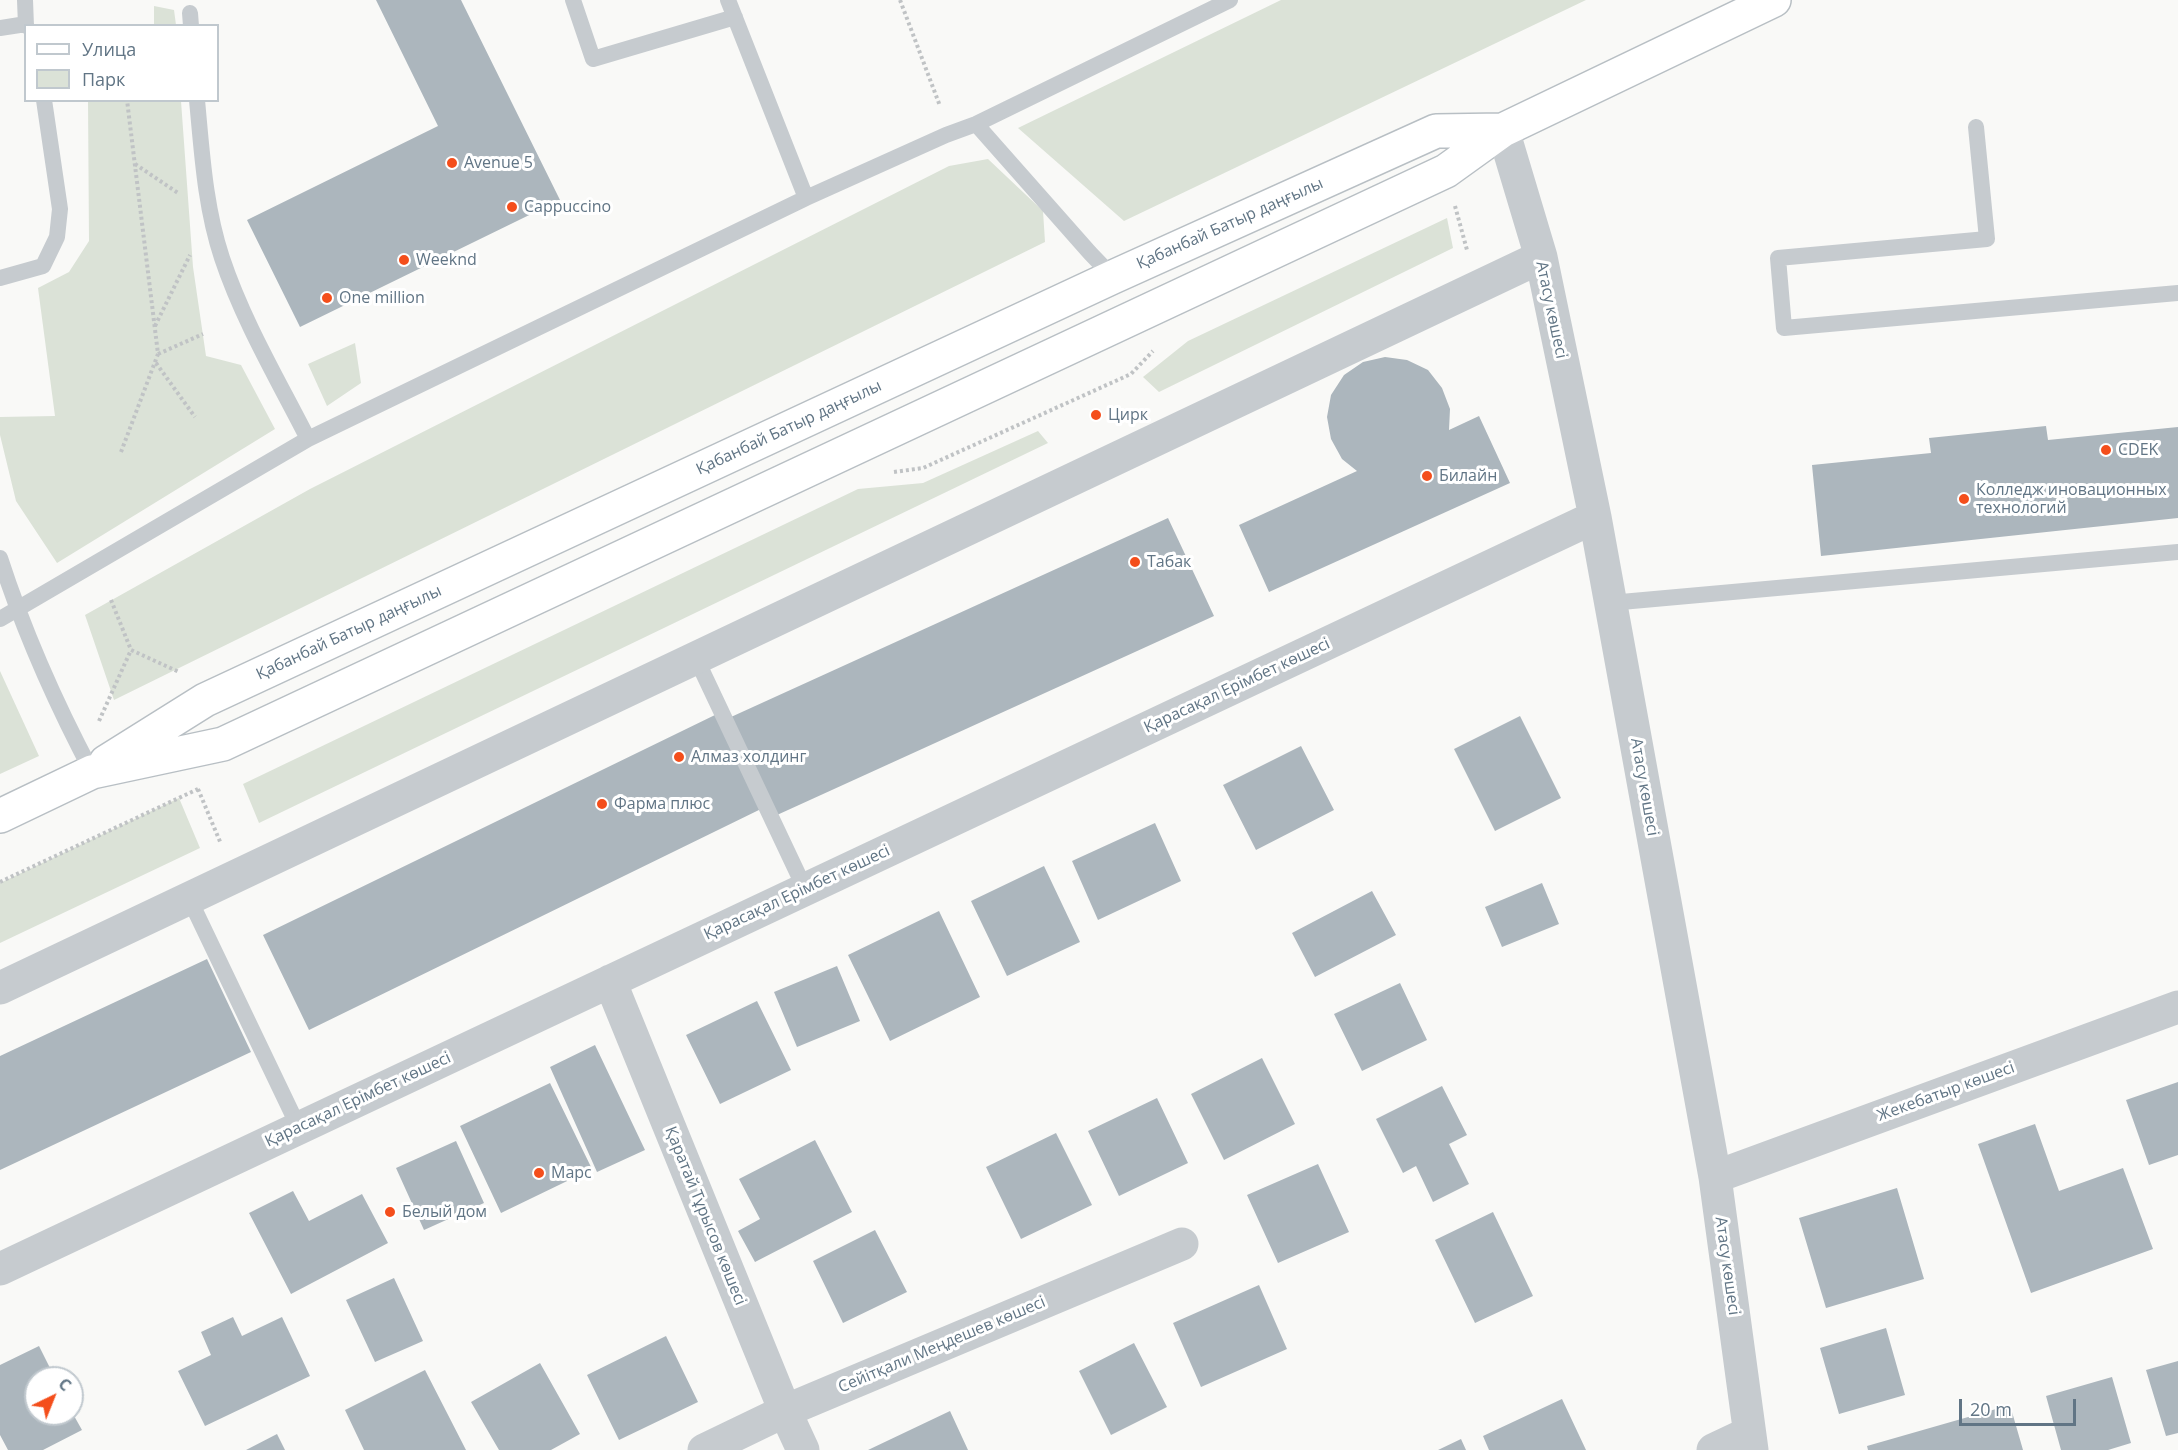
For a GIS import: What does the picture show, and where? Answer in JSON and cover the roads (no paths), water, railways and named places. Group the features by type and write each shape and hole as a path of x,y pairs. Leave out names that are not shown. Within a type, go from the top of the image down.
{"main road":[{"name":"Қабанбай Батыр даңғылы","path":"92,772 223,744 1446,171 1503,130 1774,0"},
{"name":"Қабанбай Батыр даңғылы","path":"0,816 92,772 205,700 1113,277 1436,131 1503,130"}],"street":[{"name":"Атасу көшесі","path":"1503,130 1541,257 1595,517 1715,1177 1750,1442"},
{"path":"0,988 1541,257"},
{"name":"Қарасақал Ерімбет көшесі","path":"0,1269 1595,517"},
{"name":"Қаратай Тұрысов көшесі","path":"610,981 785,1411 803,1450"},
{"name":"Жекебатыр көшесі","path":"1715,1177 2178,1007"},
{"name":"Сейітқали Меңдешев көшесі","path":"704,1450 785,1411 1182,1244"},
{"path":"1713,1450 1750,1442"}],"lane":[{"path":"25,0 26,24"},
{"path":"573,0 593,58 735,17"},
{"path":"728,0 806,198"},
{"path":"0,619 308,439 806,198 946,135 976,124 1230,0"},
{"path":"0,28 24,25"},
{"path":"0,278 43,266 57,237 60,208 44,102"},
{"path":"197,102 208,202 222,258 247,320 308,439"},
{"path":"976,124 1113,277"},
{"path":"1976,127 1987,239 1778,258 1784,328 2178,293"},
{"path":"1610,603 2178,552"},
{"path":"0,558 16,609 92,772"},
{"path":"696,658 805,889"},
{"path":"189,898 299,1128"}],"place":[{"name":"Avenue 5","path":"452,163"},
{"name":"Cappuccino","path":"512,207"},
{"name":"Weeknd","path":"404,260"},
{"name":"One million","path":"327,298"},
{"name":"Цирк","path":"1096,415"},
{"name":"CDEK","path":"2106,450"},
{"name":"Билайн","path":"1427,476"},
{"name":"Колледж иновационных технологий","path":"1964,499"},
{"name":"Табак","path":"1135,562"},
{"name":"Алмаз холдинг","path":"679,757"},
{"name":"Фарма плюс","path":"602,804"},
{"name":"Марс","path":"539,1173"},
{"name":"Белый дом","path":"390,1212"}]}
